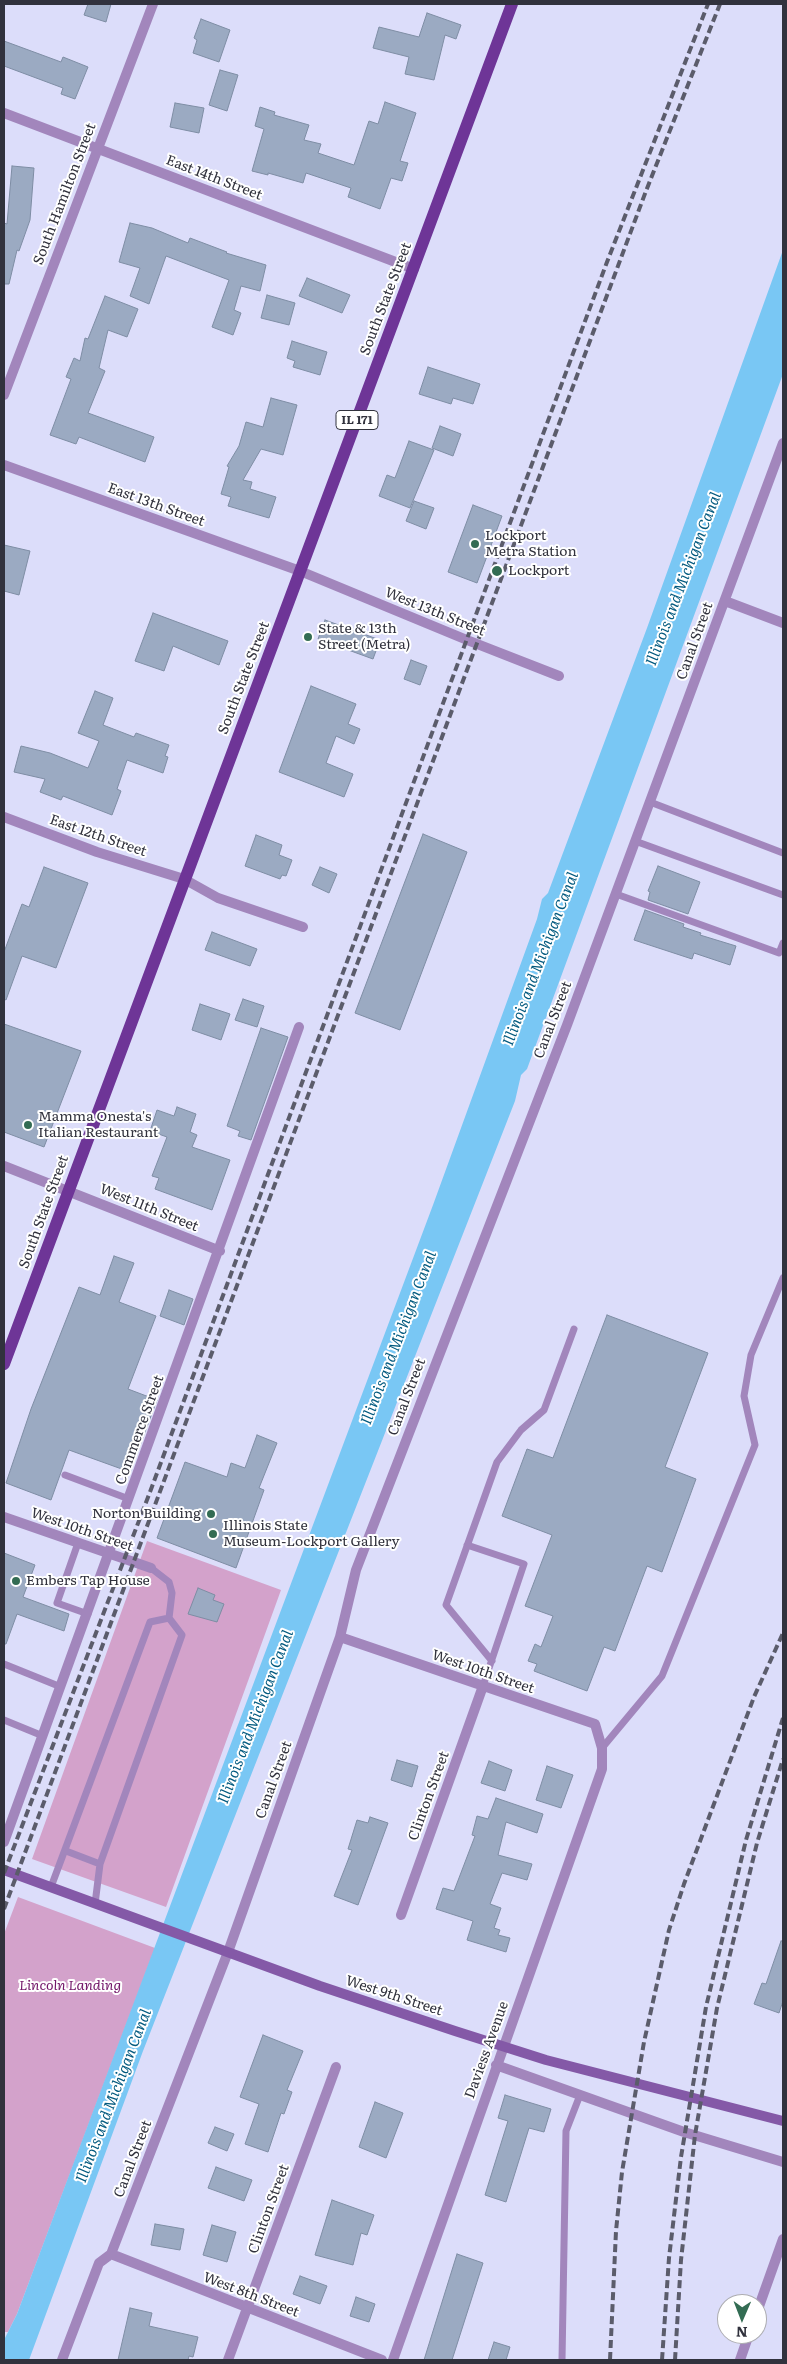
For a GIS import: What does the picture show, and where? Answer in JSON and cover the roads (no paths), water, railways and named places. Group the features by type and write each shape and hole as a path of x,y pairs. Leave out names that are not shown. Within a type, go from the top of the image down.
{"main road":[{"name":"South State Street","path":"4,1364 512,4"},
{"name":"West 9th Street","path":"4,1870 320,1986 455,2031 546,2060 783,2121"}],"street":[{"name":"South Hamilton Street","path":"4,395 153,4"},
{"name":"East 14th Street","path":"4,113 414,269"},
{"name":"Canal Street","path":"62,2360 99,2263 111,2254 228,1952 340,1637 356,1570 616,894 783,444"},
{"name":"East 13th Street","path":"4,465 300,571"},
{"name":"West 13th Street","path":"300,571 560,676"},
{"path":"725,601 783,623"},
{"name":"East 12th Street","path":"4,817 97,852 184,879 218,898 303,927"},
{"name":"Commerce Street","path":"4,1842 220,1251 299,1027"},
{"name":"West 11th Street","path":"4,1166 220,1251"},
{"name":"West 10th Street","path":"4,1517 151,1568"},
{"name":"West 10th Street","path":"340,1637 594,1724 602,1748"},
{"name":"Clinton Street","path":"401,1915 483,1686"},
{"name":"Daviess Avenue","path":"393,2360 602,1769 602,1748"},
{"path":"496,2065 684,2132 783,2162"},
{"name":"Clinton Street","path":"228,2360 336,2067"},
{"path":"764,2294 783,2240"},
{"name":"West 8th Street","path":"111,2254 247,2309 382,2360"},
{"path":"740,2360 746,2344"}],"lane":[{"path":"650,802 783,853"},
{"path":"635,841 783,895"},
{"path":"616,894 780,953 783,943"},
{"path":"602,1748 662,1676 756,1444 744,1396 751,1356 783,1278"},
{"path":"492,1661 446,1604 497,1462 521,1430 544,1410 574,1329"},
{"path":"65,1475 129,1499"},
{"path":"78,1543 57,1602 88,1614"},
{"path":"466,1545 524,1564 483,1686"},
{"path":"95,1904 100,1864 182,1636 169,1618 172,1593 169,1582 151,1568"},
{"path":"51,1887 150,1622 169,1618"},
{"path":"4,1664 61,1687"},
{"path":"4,1720 43,1736"},
{"path":"66,1851 100,1864"},
{"path":"562,2360 566,2131 580,2095"}],"water":[{"name":"Illinois and Michigan Canal","path":"783,250 783,374 527,1069 521,1075 515,1101 143,2051 29,2360 4,2360 4,2340 17,2314 433,1205 537,919 542,899 548,893 647,628"}],"railway":[{"path":"4,1873 150,1492 607,262 708,4"},
{"path":"4,1909 646,191 720,4"},
{"path":"610,2360 616,2231 622,2172 644,2042 669,1930 684,1884 754,1697 783,1633"},
{"path":"662,2360 669,2258 681,2157 706,2007 746,1840 783,1718"},
{"path":"675,2360 681,2260 695,2135 717,2008 757,1843 783,1759"}],"place":[{"name":"Lockport Metra Station","path":"475,544"},
{"name":"Lockport","path":"497,571"},
{"name":"State & 13th Street (Metra)","path":"308,637"},
{"name":"Mamma Onesta's Italian Restaurant","path":"28,1125"},
{"name":"Norton Building","path":"211,1514"},
{"name":"Illinois State Museum-Lockport Gallery","path":"213,1534"},
{"name":"Embers Tap House","path":"16,1581"}],"park label":[{"name":"Lincoln Landing","path":"70,1986"}]}
